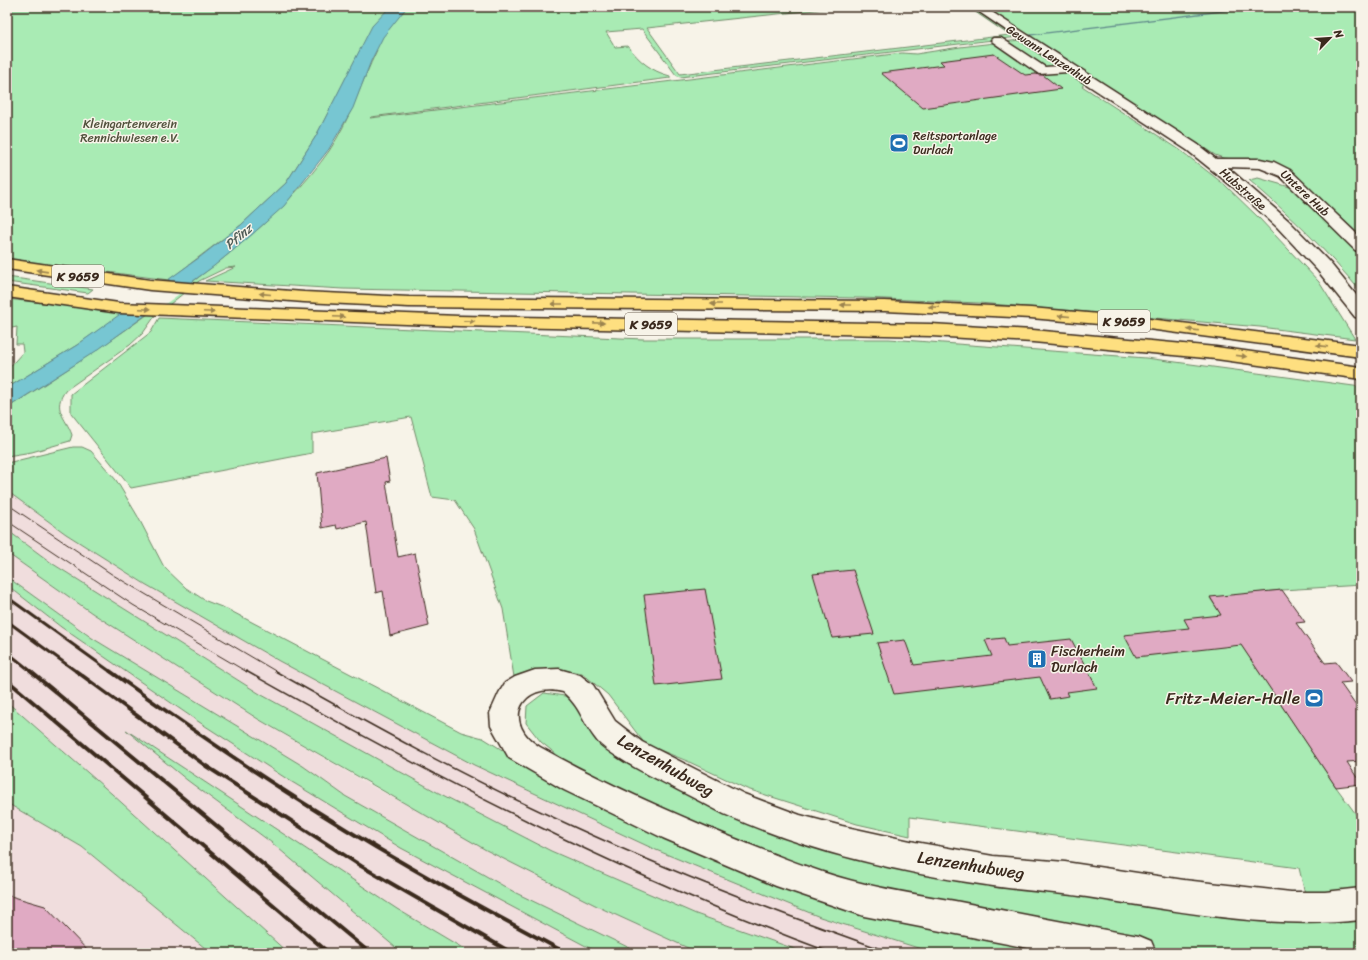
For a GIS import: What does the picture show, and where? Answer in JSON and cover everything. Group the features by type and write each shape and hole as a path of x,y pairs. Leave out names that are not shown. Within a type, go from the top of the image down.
{"main road":[{"name":"K 9659","path":"7,264 150,285 304,297 409,302 885,306 1031,313 1133,322 1361,352"},
{"path":"57,299 101,295 108,292 110,288 111,284 108,280"},
{"name":"K 9659","path":"7,292 119,308 451,321 931,330 1033,336 1216,353 1361,373"}],"street":[{"name":"Gewann Lenzenhub","path":"976,7 1102,90"},
{"path":"997,40 1043,71 1069,68"},
{"name":"Hubstraße","path":"1102,90 1192,147 1214,163 1269,212 1311,253 1361,313"},
{"name":"Untere Hub","path":"1214,163 1257,163 1278,168 1361,246"},
{"name":"Lenzenhubweg","path":"1139,953 864,900 776,871 652,818 574,781 519,749 505,726 504,714 509,701 515,691 524,685 535,681 559,680 571,683 587,698 605,730 632,751 735,804 800,829 842,840 915,857 993,871 1065,878 1184,896 1291,908 1325,908 1361,904"}],"shaded area":[{"path":"7,491 66,534 145,584 279,661 474,765 656,850 820,917 934,953 806,953 696,914 551,851 435,791 260,694 53,564 7,530"},
{"path":"7,553 92,613 257,719 379,790 605,910 699,953 640,953 516,893 345,796 303,766 92,638 7,577"},
{"path":"7,585 61,627 196,720 287,779 401,848 599,953 471,953 397,909 131,734 187,780 272,843 402,953 288,953 112,794 7,702"},
{"path":"7,803 82,847 211,953 7,953"}],"green space":[{"name":"Kleingartenverein Rennichwiesen e.V.","path":"7,7 843,7 647,28 680,74 1009,35 968,7 973,7 1018,37 680,77 676,75 642,29 606,32 615,47 628,46 646,65 670,76 670,78 370,118 902,53 916,54 1020,40 1086,83 1082,86 1180,150 1225,185 1259,218 1319,282 1355,339 1260,327 979,303 862,298 343,289 205,281 236,267 226,268 199,281 155,316 143,333 130,345 66,390 60,403 60,408 72,435 70,441 32,452 7,456 7,408 108,342 212,267 255,232 294,194 329,151 343,127 377,50 361,49 316,136 286,183 241,225 169,280 7,259"},
{"path":"979,7 1361,7 1361,236 1301,181 1259,161 1223,158 1215,155 1086,72"},
{"path":"1258,178 1290,187 1361,256 1361,292 1307,233 1249,180"},
{"path":"7,277 93,289 88,293 7,282"},
{"path":"7,299 105,310 104,311 122,314 77,345 7,388 7,370 23,352 22,344 16,344 17,327 7,329"},
{"path":"159,318 643,339 889,339 1146,358 1361,387 1361,585 1282,590 1210,598 1336,787 1361,821 1361,900 1307,902 1299,868 910,817 910,836 857,824 747,789 687,761 645,744 608,695 582,673 552,669 521,674 514,677 503,609 474,529 455,500 432,497 411,417 312,434 312,453 131,488 71,413 71,394 151,332"},
{"path":"73,447 82,447 91,451 116,480 137,515 164,567 186,588 206,601 227,609 461,732 483,738 517,759 661,831 1085,953 934,953 820,917 656,850 474,765 279,661 145,584 66,534 7,491 7,463"},
{"path":"7,530 53,564 260,694 435,791 551,851 696,914 806,953 699,953 605,910 486,850 258,719 92,613 7,553"},
{"path":"7,577 92,638 303,766 345,796 516,893 640,953 599,953 401,848 287,779 196,720 61,627 7,585"},
{"path":"544,693 565,696 582,711 731,812 1321,917 1329,924 1335,924 1335,918 1361,913 1361,953 1183,953 956,914 866,894 581,774 541,742 526,723 527,706"},
{"path":"7,702 112,794 288,953 211,953 82,847 7,803"},
{"path":"126,730 397,909 471,953 402,953 272,843 187,780"}],"water":[{"name":"Pfinz","path":"390,7 407,7 383,37 371,61 353,108 329,149 284,206 214,266 96,351 7,408 7,388 77,345 200,257 241,225 286,183 316,136 372,26"}],"pier":[{"path":"163,281 193,284 150,315 120,312"}],"building":[{"path":"994,54 1025,75 1043,75 1061,89 923,108 881,73 944,65 940,61"},
{"path":"386,458 390,481 386,482 398,557 415,553 429,626 390,636 383,591 376,593 366,522 337,529 336,525 322,528 317,473"},
{"path":"853,570 874,634 832,638 813,574"},
{"path":"705,589 722,679 656,686 644,595"},
{"name":"Fritz-Meier-Halle","path":"1282,590 1305,622 1296,623 1325,663 1336,662 1351,682 1340,683 1361,713 1361,761 1347,762 1361,784 1336,787 1241,645 1136,657 1124,635 1189,628 1184,619 1221,615 1210,597"},
{"path":"1004,638 1007,646 1071,639 1097,688 1067,692 1069,696 1050,699 1040,677 894,694 877,643 905,640 914,665 992,656 985,640"},
{"path":"7,895 45,906 90,953 7,953"}],"waterway":[{"path":"1027,35 1258,7"},
{"path":"1035,40 1072,63"}],"tram line":[{"path":"7,504 113,575 277,672"},
{"path":"7,521 133,605 247,672"},
{"path":"246,671 389,750 533,824 681,892 756,924 832,953"},
{"path":"275,671 422,752 496,790 611,844 730,893 892,953"}],"railway":[{"path":"7,597 111,672"},
{"path":"7,621 77,672"},
{"path":"7,652 32,672"},
{"path":"30,671 370,953"},
{"path":"76,671 206,766 361,866 512,953"},
{"path":"110,671 239,761 348,831 441,885 566,953"},
{"path":"7,680 329,953"}],"place":[{"name":"Reitsportanlage Durlach","path":"899,143"},
{"name":"Fischerheim Durlach","path":"1037,659"},
{"name":"Fritz-Meier-Halle","path":"1314,698"}]}
